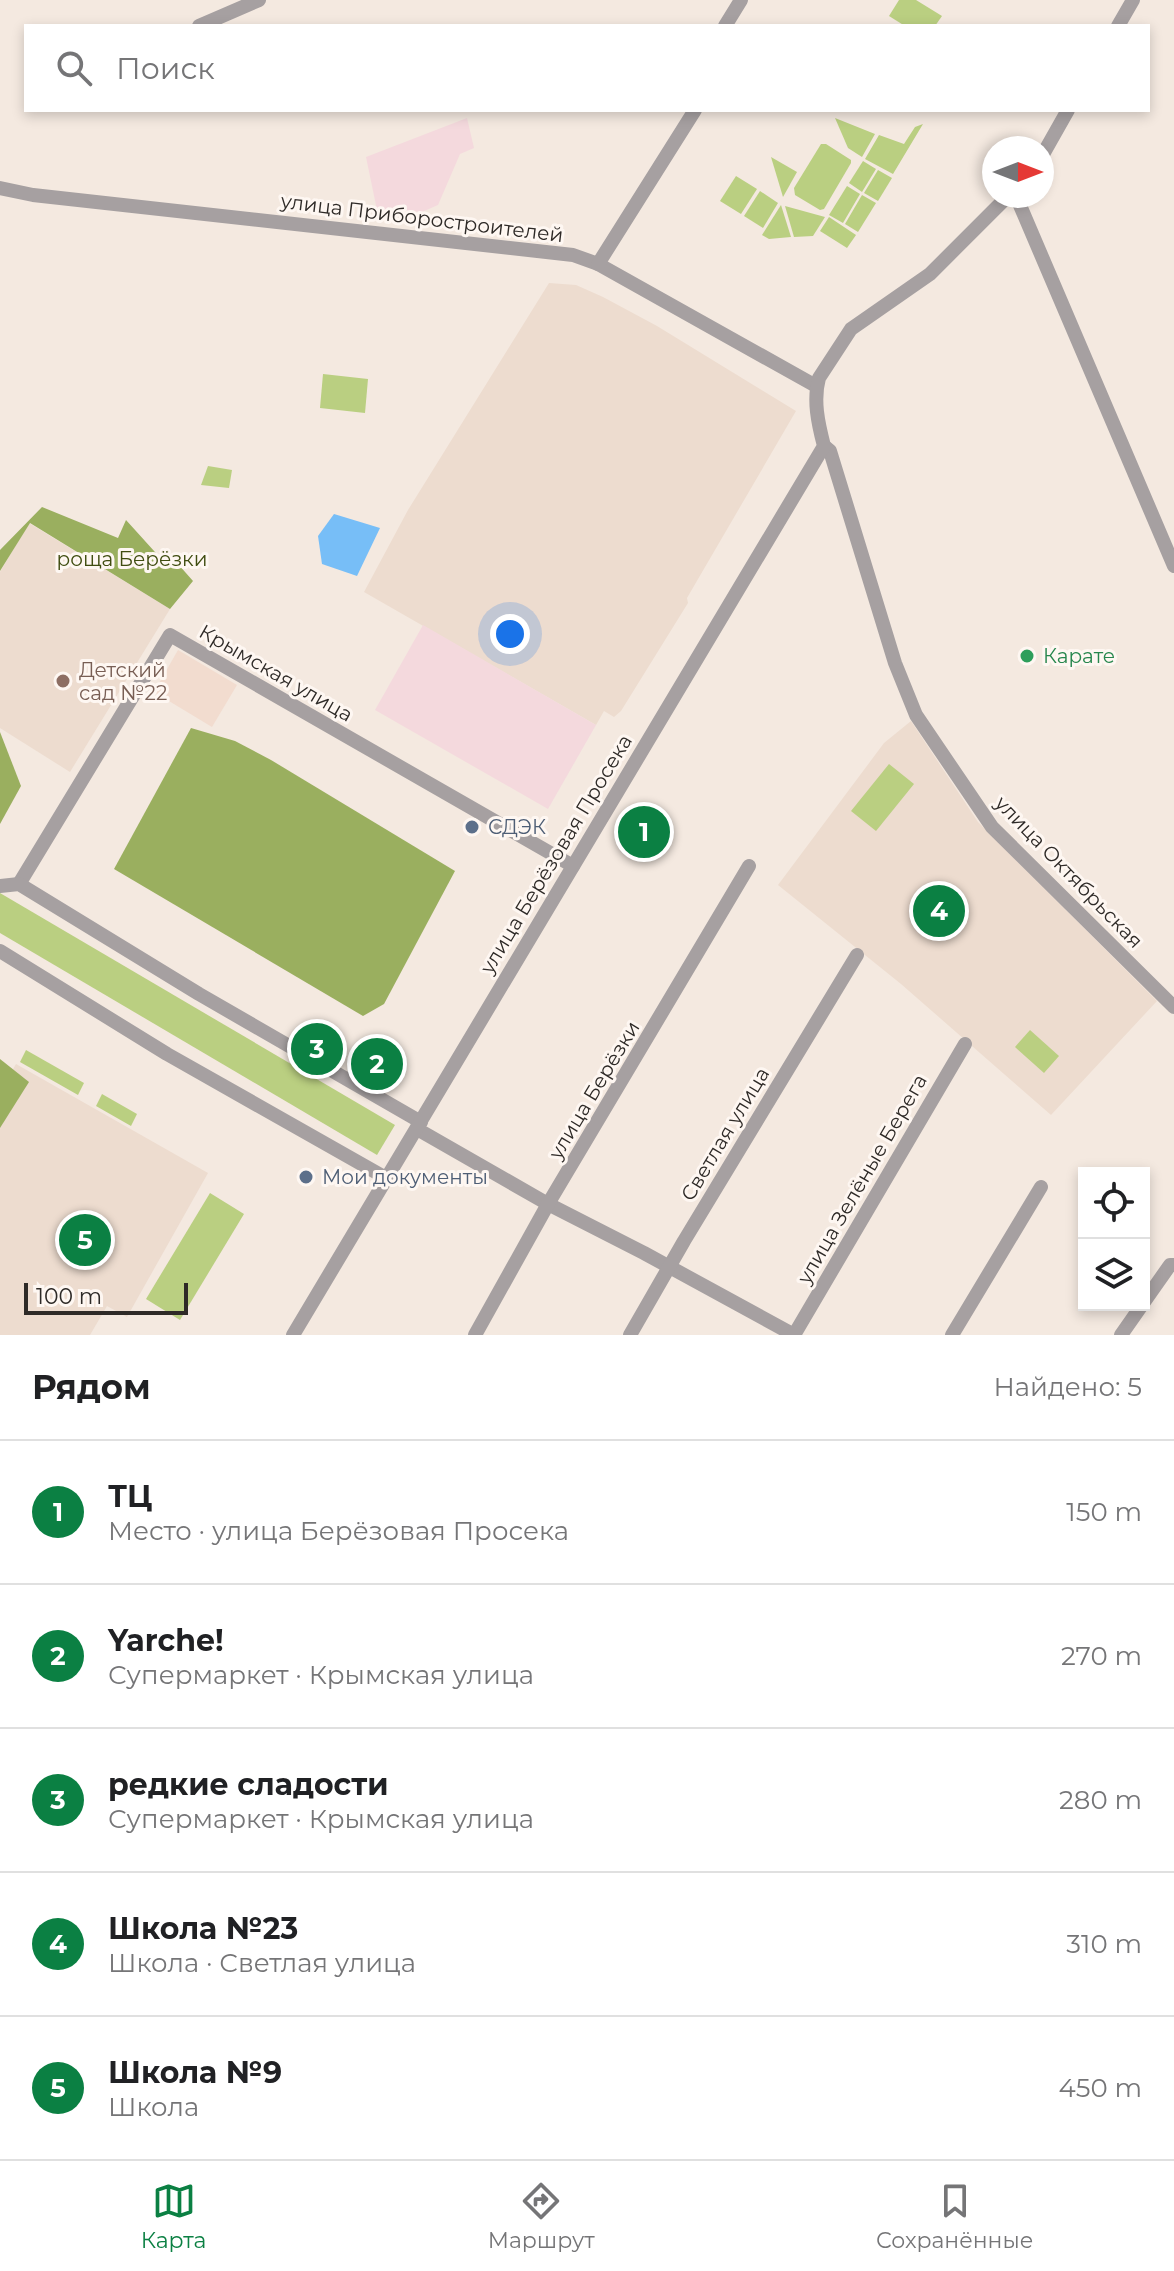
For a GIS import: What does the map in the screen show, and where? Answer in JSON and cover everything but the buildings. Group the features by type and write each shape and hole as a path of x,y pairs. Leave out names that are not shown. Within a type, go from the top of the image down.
{"street":[{"path":"204,24 259,0"},
{"path":"726,24 741,0"},
{"path":"1119,24 1133,0"},
{"path":"598,264 694,112"},
{"path":"1053,136 1067,112"},
{"name":"улица Приборостроителей","path":"0,188 33,195 573,255 598,264 815,382"},
{"path":"824,446 817,416 815,382 851,329 930,274 996,208"},
{"path":"1021,208 1174,566"},
{"name":"улица Берёзовая Просека","path":"293,1335 824,446"},
{"name":"улица Октябрьская","path":"824,446 830,451 895,663 916,715 992,827 1173,1002"},
{"name":"Крымская улица","path":"19,884 170,635 573,866"},
{"name":"улица Берёзки","path":"475,1335 548,1204 749,866"},
{"path":"0,886 19,884 548,1204 794,1335"},
{"path":"0,951 167,1054 386,1178"},
{"name":"Светлая улица","path":"630,1335 857,955"},
{"name":"улица Зелёные Берега","path":"794,1335 965,1044"},
{"path":"952,1335 1041,1187"},
{"path":"1150,1294 1172,1265"},
{"path":"1121,1335 1138,1311"}],"shaded area":[{"path":"467,118 474,148 460,154 438,205 422,212 377,210 366,157"},
{"path":"549,283 576,285 603,297 657,326 796,411 687,598 688,603 621,711 614,717 604,711 596,725 364,592 408,510"},
{"name":"Детский сад №22","path":"29,523 170,609 70,772 0,728 0,572"},
{"path":"423,625 596,725 548,809 375,710"},
{"path":"178,650 237,685 212,727 154,692"},
{"path":"911,721 978,822 1157,1001 1051,1115 901,984 778,885 884,743"},
{"path":"16,1064 208,1173 127,1317 107,1306 90,1335 0,1335 0,1092"}],"green space":[{"path":"899,0 916,0 942,16 936,24 902,24 889,16"},
{"path":"835,118 875,134 862,157 848,148"},
{"path":"923,124 893,174 865,159 879,135 904,144 915,127"},
{"path":"821,144 826,144 851,163 824,209 820,210 795,195 794,188"},
{"path":"771,157 797,172 783,197"},
{"path":"863,161 876,169 862,192 849,183"},
{"path":"878,170 892,178 878,201 864,193"},
{"path":"736,176 757,189 741,214 720,201"},
{"path":"847,186 860,194 843,223 829,215"},
{"path":"760,191 778,203 763,228 744,216"},
{"path":"862,195 876,203 858,232 845,224"},
{"path":"781,205 791,237 769,239 762,235"},
{"path":"785,206 825,217 813,236 794,237"},
{"path":"829,217 856,235 847,248 820,231"},
{"path":"323,374 368,379 365,413 320,408"},
{"path":"208,466 232,470 229,488 201,485"},
{"name":"роща Берёзки","path":"42,507 118,538 126,520 164,562 178,564 193,581 170,609 30,523 0,571 0,550"},
{"path":"191,728 235,741 271,760 455,871 384,1004 363,1016 114,869"},
{"path":"0,732 21,786 0,824"},
{"path":"889,764 914,784 876,831 851,811"},
{"path":"0,893 395,1125 377,1155 0,933"},
{"path":"1030,1030 1059,1056 1044,1073 1015,1047"},
{"path":"26,1050 84,1083 78,1095 20,1062"},
{"path":"0,1059 29,1082 0,1128"},
{"path":"102,1094 137,1114 131,1126 96,1106"},
{"path":"210,1193 244,1214 180,1320 146,1299"}],"water":[{"path":"334,514 380,528 357,576 322,564 318,536"}],"place":[{"name":"Карате","path":"1027,656"},
{"name":"Детский сад №22","path":"63,681"},
{"name":"СДЭК","path":"472,827"},
{"name":"ТЦ","path":"644,832"},
{"name":"Школа №23","path":"939,911"},
{"name":"редкие сладости","path":"317,1049"},
{"name":"Yarche!","path":"377,1064"},
{"name":"Мои документы","path":"306,1177"},
{"name":"Школа №9","path":"85,1240"}]}
